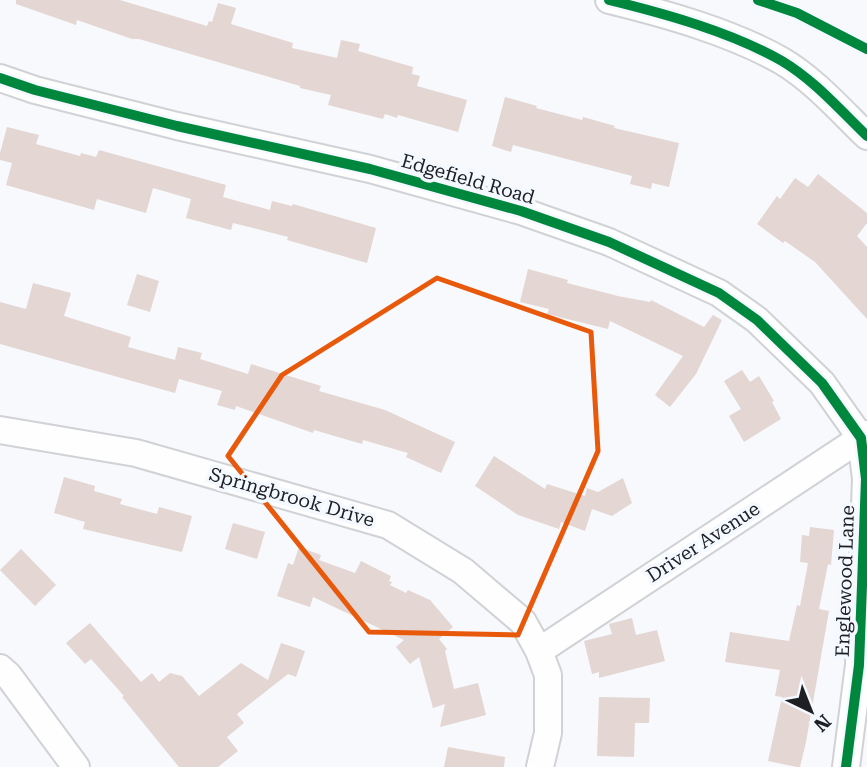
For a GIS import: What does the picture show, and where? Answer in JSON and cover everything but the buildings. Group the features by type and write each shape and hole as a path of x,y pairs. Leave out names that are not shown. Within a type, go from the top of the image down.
{"street":[{"path":"609,0 714,31 782,62 812,83 867,136"},
{"name":"Edgefield Road","path":"0,78 35,90 177,126 370,169 521,211 609,242 719,293 757,320 822,383 864,436"},
{"name":"Springbrook Drive","path":"0,430 136,453 388,525 463,571 523,622 539,651 548,675 548,733 540,767"},
{"name":"Driver Avenue","path":"539,651 864,436"},
{"name":"Englewood Lane","path":"846,767 859,664 866,479 864,436"},
{"path":"0,668 76,767"}],"highlighted area":[{"path":"437,278 591,332 598,451 518,635 369,632 228,456 282,375"}],"cycle path":[{"path":"609,0 720,33 782,61 816,86 867,136"},
{"path":"758,0 797,13 867,49"},
{"path":"0,78 35,90 177,126 370,169 521,211 609,242 719,293 757,320 822,383 861,438 866,479 859,665 846,767"}]}
